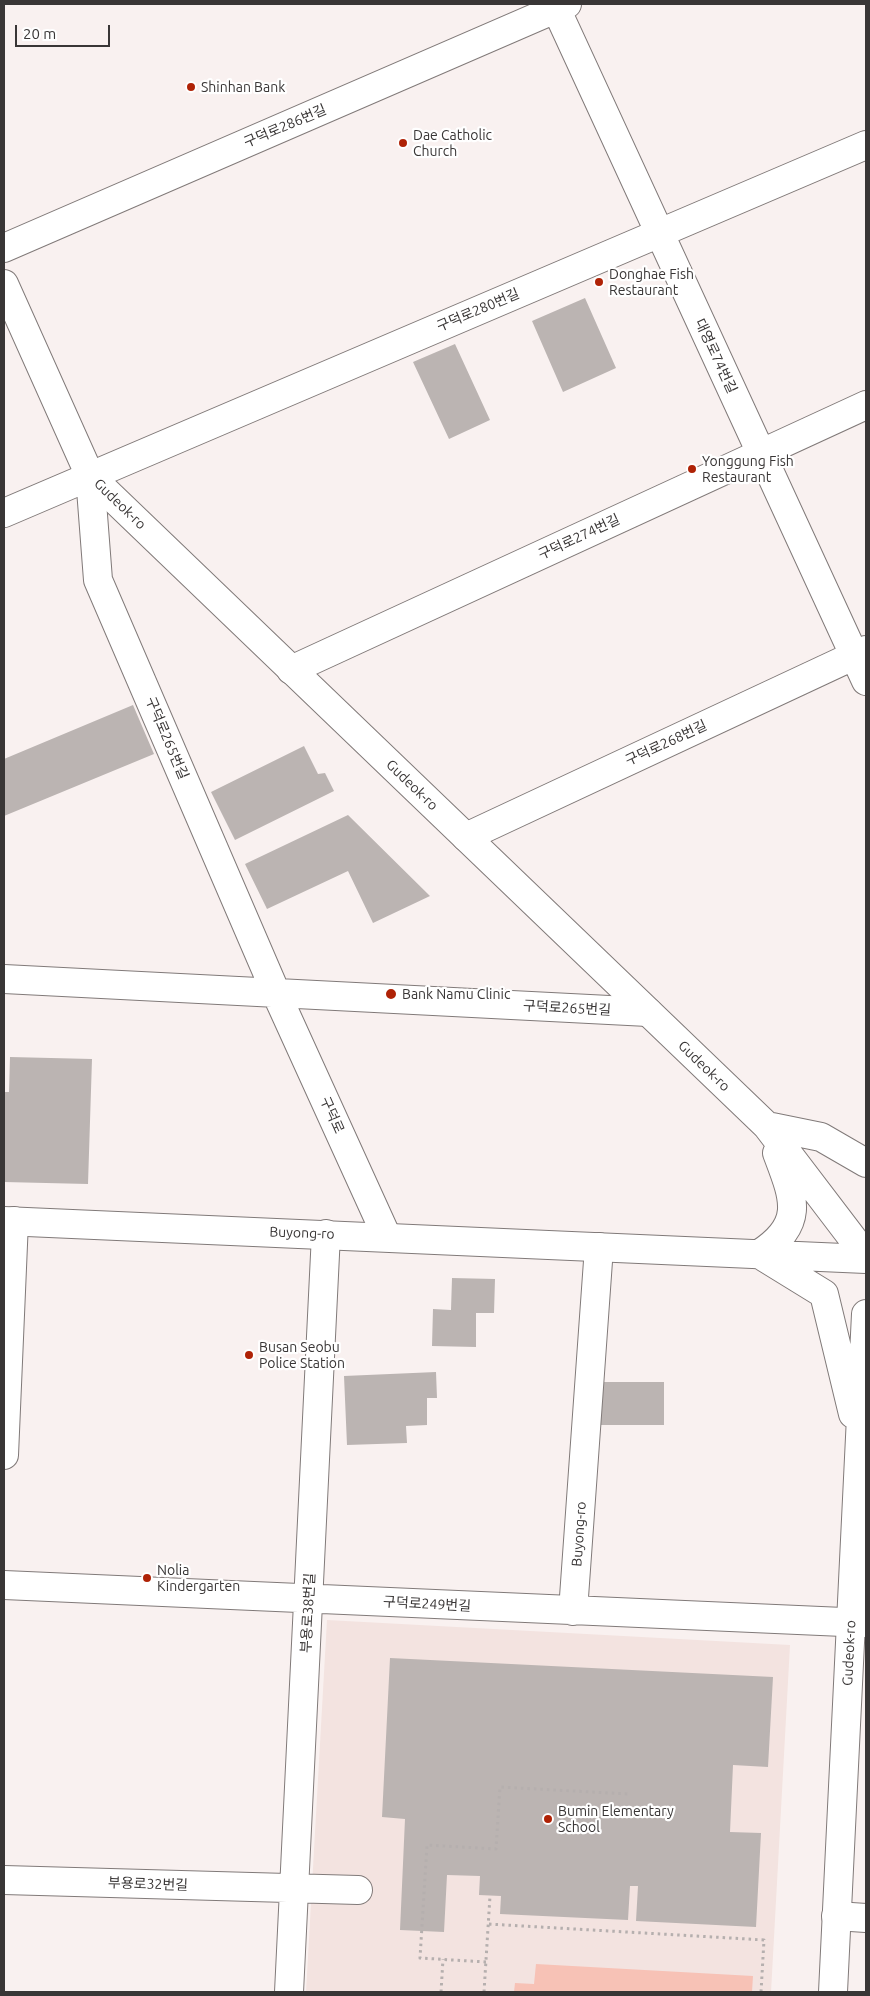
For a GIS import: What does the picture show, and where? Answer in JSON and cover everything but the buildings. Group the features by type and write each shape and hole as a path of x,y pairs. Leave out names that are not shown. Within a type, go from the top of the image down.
{"street":[{"name":"대영로74번길","path":"559,5 761,454 860,653 866,681"},
{"name":"구덕로286번길","path":"4,248 559,5"},
{"name":"구덕로280번길","path":"4,513 866,145"},
{"name":"Gudeok-ro","path":"4,284 90,476 767,1126 866,1258"},
{"name":"구덕로274번길","path":"292,670 866,405"},
{"name":"구덕로265번길","path":"90,476 98,580 276,993"},
{"name":"구덕로268번길","path":"466,837 860,653"},
{"name":"구덕로265번길","path":"4,979 648,1012"},
{"name":"구덕로","path":"276,993 387,1237"},
{"path":"767,1126 821,1137 866,1163"},
{"path":"767,1126 792,1193 791,1221 777,1242 759,1254 824,1294 860,1444"},
{"name":"Buyong-ro","path":"9,1221 866,1258"},
{"path":"4,1455 9,1221"},
{"name":"부용로38번길","path":"289,1992 326,1234"},
{"name":"Buyong-ro","path":"573,1611 599,1247"},
{"name":"Gudeok-ro","path":"833,1992 836,1916 859,1623 860,1444 866,1314"},
{"name":"구덕로249번길","path":"4,1585 859,1623"},
{"name":"부용로32번길","path":"4,1880 358,1890"},
{"path":"836,1916 866,1918"}],"path":[{"path":"486,1962 420,1958 427,1845 496,1849 500,1787 628,1794"},
{"path":"484,1992 490,1896"},
{"path":"489,1924 764,1940 761,1992"},
{"path":"442,1992 444,1959"}],"shaded area":[{"name":"Bumin Elementary School","path":"327,1620 790,1645 771,1992 306,1992"},
{"path":"536,1964 753,1976 752,1992 514,1992 515,1983 534,1984"}],"place":[{"name":"Shinhan Bank","path":"191,87"},
{"name":"Dae Catholic Church","path":"403,143"},
{"name":"Donghae Fish Restaurant","path":"599,282"},
{"name":"Yonggung Fish Restaurant","path":"692,469"},
{"name":"Bank Namu Clinic","path":"391,994"},
{"name":"Busan Seobu Police Station","path":"249,1355"},
{"name":"Nolia Kindergarten","path":"147,1578"},
{"name":"Bumin Elementary School","path":"548,1819"}]}
